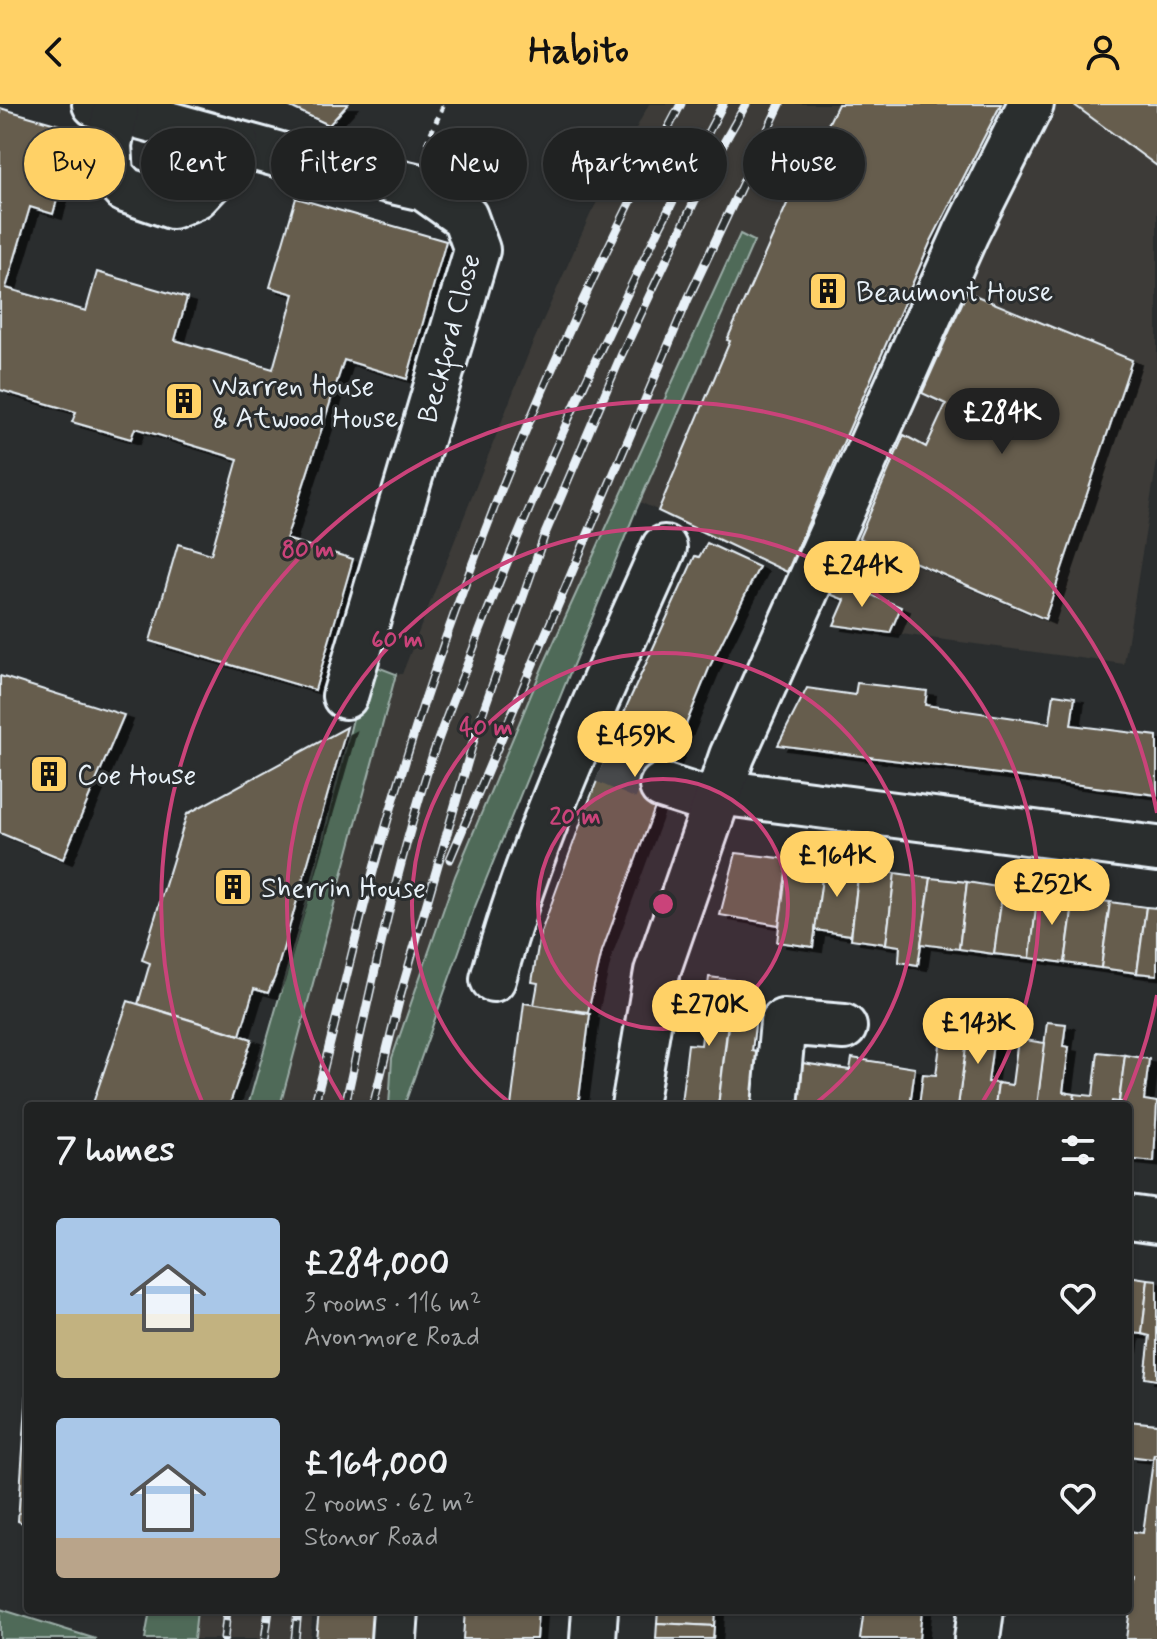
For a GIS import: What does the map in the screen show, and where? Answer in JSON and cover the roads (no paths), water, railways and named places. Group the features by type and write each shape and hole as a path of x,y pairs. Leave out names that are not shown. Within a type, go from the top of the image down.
{"street":[{"path":"635,1102 657,972 716,798 752,708 966,233 1031,104"},
{"path":"106,107 111,175 125,190 141,195"},
{"name":"Beckford Close","path":"106,107 182,128"},
{"name":"Beckford Close","path":"255,148 424,188 465,217 477,250 345,696"},
{"path":"154,200 172,206 186,200"},
{"path":"493,979 513,906 590,756 664,548"},
{"path":"662,786 716,798 1157,849"},
{"path":"775,1102 783,1022 844,1027"},
{"path":"1132,1219 1157,1222"},
{"path":"394,1639 396,1614"},
{"path":"593,1639 595,1614"},
{"path":"977,1639 980,1614"}],"tunnel":[{"path":"604,761 662,786"}],"railway":[{"path":"315,1102 383,836 411,741 476,554 551,371 592,281 681,104"},
{"path":"346,1102 395,889 442,729 562,433 656,234 723,104"},
{"path":"374,1102 401,993 477,729 545,534 621,356 713,162 746,104"},
{"path":"450,859 688,299 780,104"},
{"path":"224,1639 227,1614"},
{"path":"265,1639 268,1614"},
{"path":"295,1639 298,1614"}],"place":[{"name":"Beaumont House","path":"828,291"},
{"name":"Warren House & Atwood House","path":"184,401"},
{"name":"Coe House","path":"49,774"},
{"name":"Sherrin House","path":"233,887"}]}
